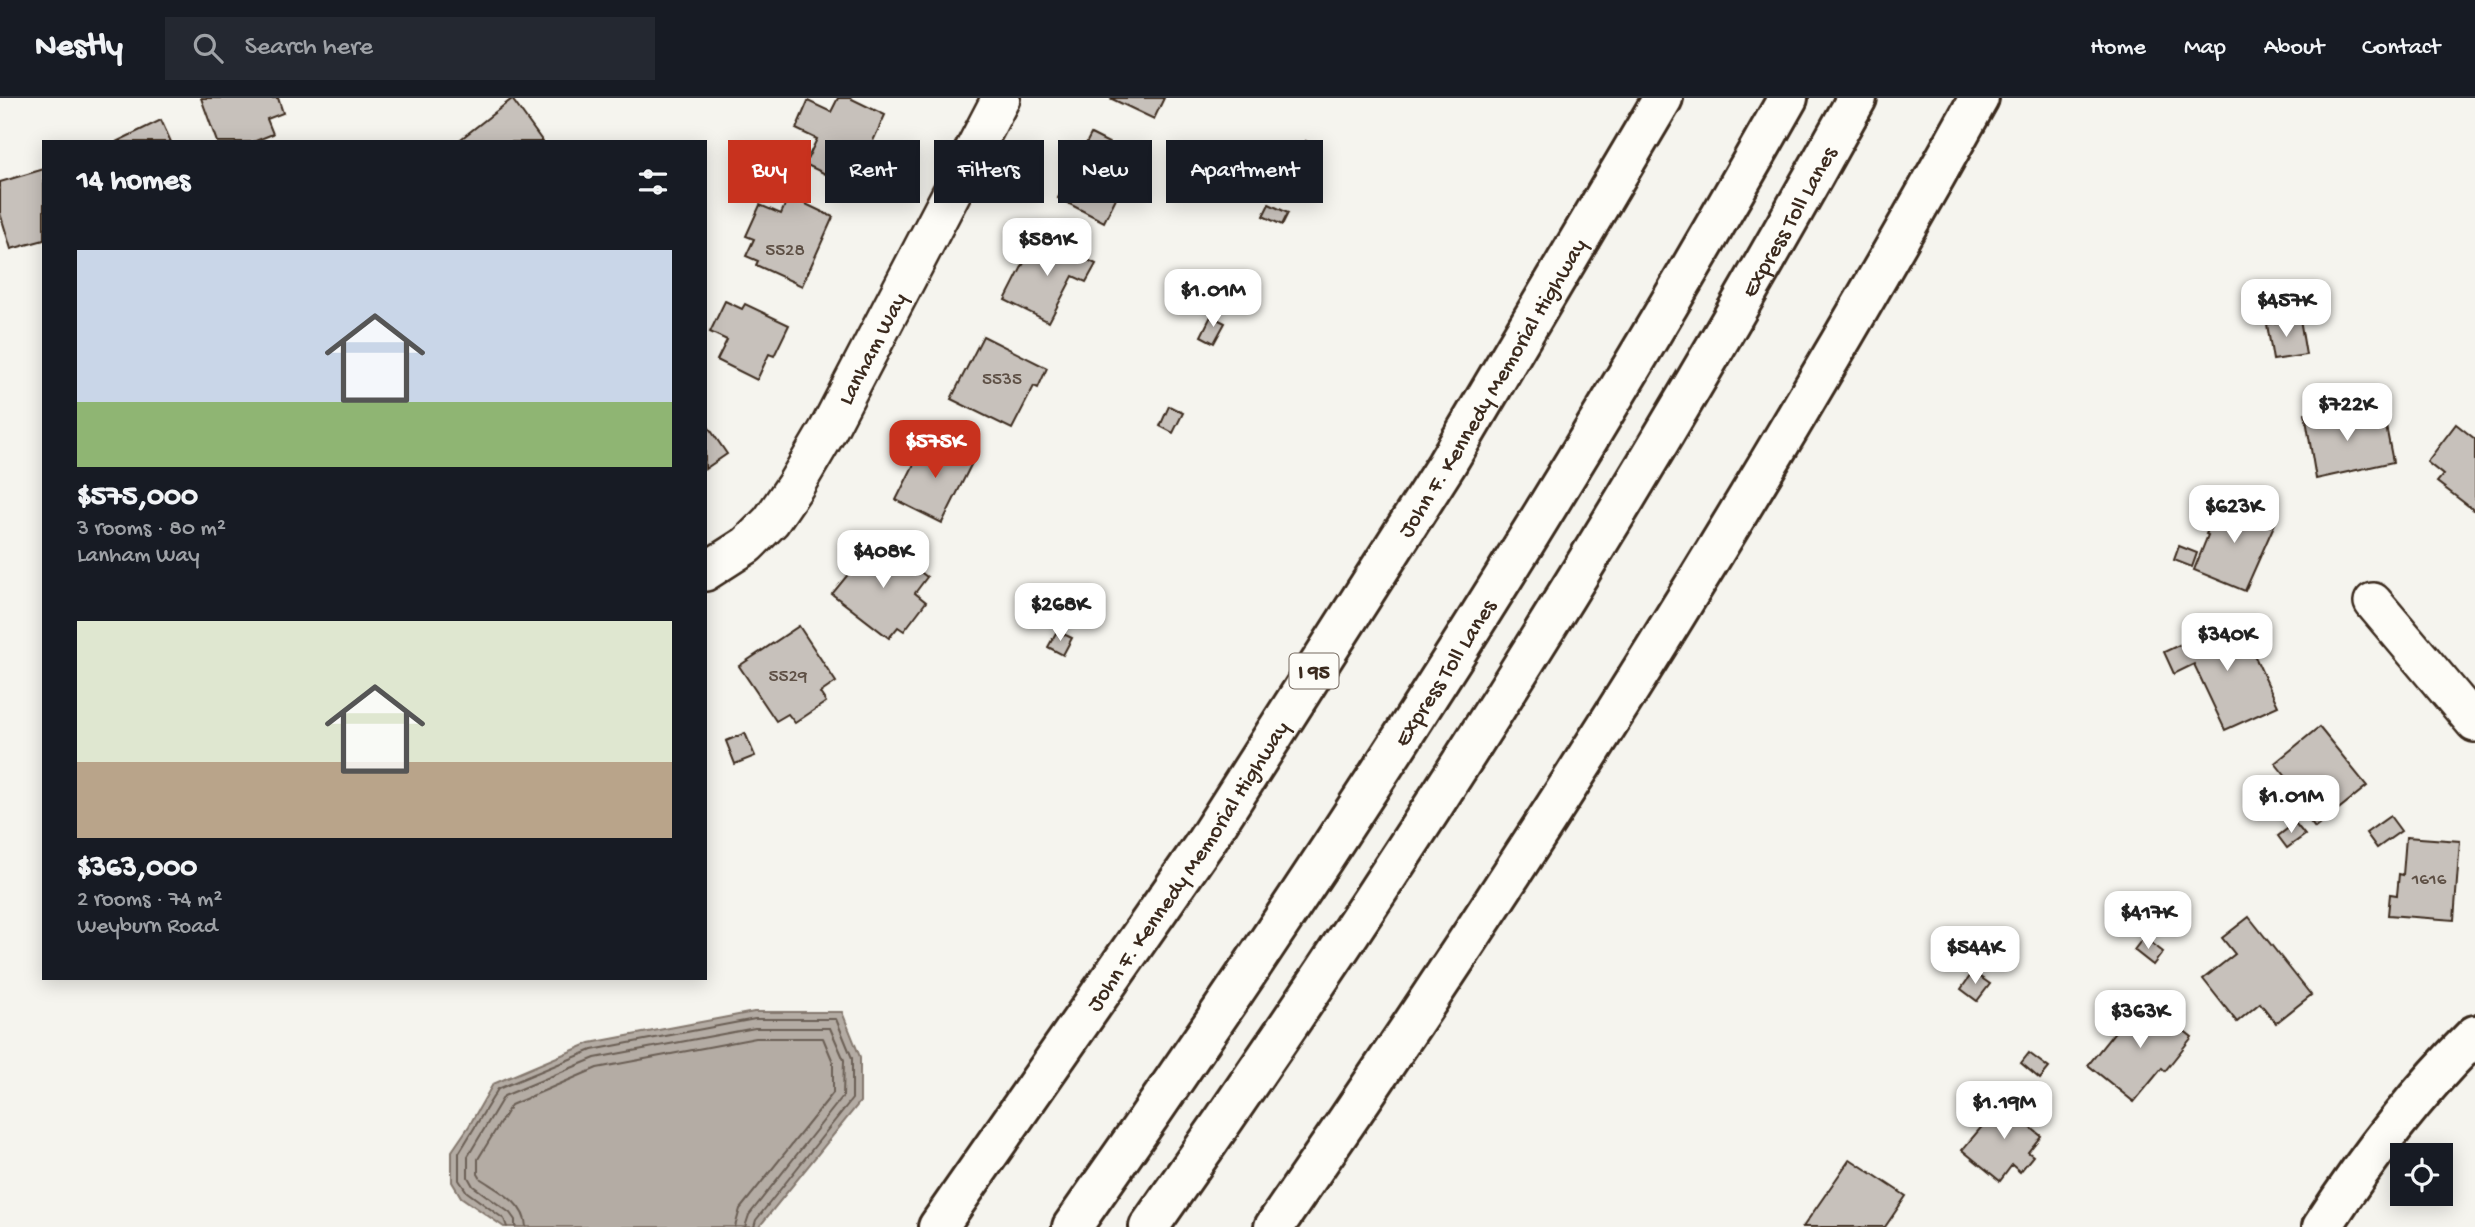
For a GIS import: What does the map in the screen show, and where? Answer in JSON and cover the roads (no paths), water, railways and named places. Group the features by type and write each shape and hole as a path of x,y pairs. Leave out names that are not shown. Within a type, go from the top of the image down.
{"main road":[{"name":"John F. Kennedy Memorial Highway","path":"938,1227 1212,832 1446,464 1662,98"},
{"name":"Express Toll Lanes","path":"1072,1227 1280,923 1447,667 1623,383 1788,98"},
{"name":"Express Toll Lanes","path":"1149,1227 1259,1071 1422,824 1545,630 1713,350 1857,98"},
{"path":"1274,1227 1429,1000 1628,692 1839,343 1979,98"},
{"path":"2322,1227 2396,1124 2442,1067 2475,1035"}],"street":[{"name":"Lanham Way","path":"707,571 747,545 771,521 794,486 828,430 1001,98"},
{"path":"2373,602 2475,723"}],"water":[{"path":"754,1012 842,1012 860,1057 860,1102 759,1227 504,1227 461,1197 452,1182 452,1151 493,1084 590,1043"}]}
